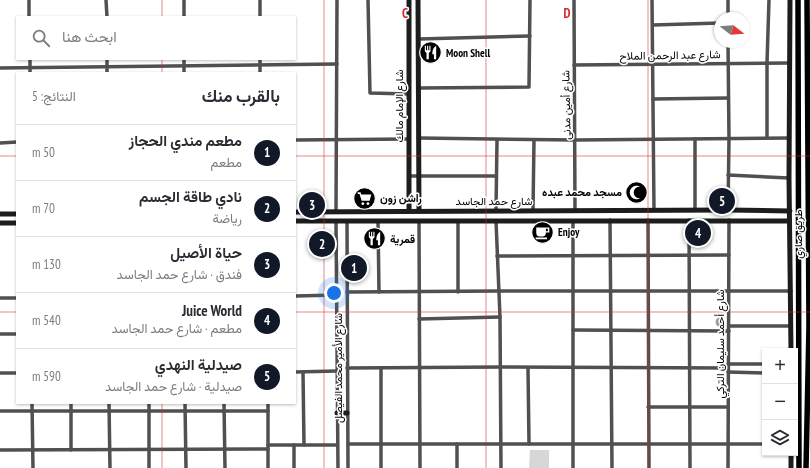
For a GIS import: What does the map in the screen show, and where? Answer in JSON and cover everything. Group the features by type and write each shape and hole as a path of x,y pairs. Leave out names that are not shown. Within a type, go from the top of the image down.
{"main road":[{"name":"طريق صاري","path":"798,0 800,468"},
{"name":"طريق صاري","path":"806,468 809,328 807,0"},
{"path":"808,44 810,72"}],"street":[{"path":"29,0 29,16"},
{"path":"106,0 107,16"},
{"path":"184,0 184,16"},
{"path":"260,0 260,16"},
{"path":"336,212 337,0"},
{"path":"368,0 370,93 409,94"},
{"name":"شارع الإمام مالك","path":"409,0 409,212"},
{"name":"شارع الإمام مالك","path":"418,0 420,211"},
{"path":"419,88 529,87 530,0"},
{"name":"شارع أمين مدنى","path":"574,0 576,140 575,211"},
{"path":"652,0 654,210"},
{"path":"728,0 728,12"},
{"path":"767,138 769,0"},
{"name":"طريق صاري","path":"790,0 789,178 791,348"},
{"path":"653,25 714,24"},
{"path":"419,39 530,36"},
{"path":"728,48 728,210"},
{"path":"30,60 30,72"},
{"path":"107,60 107,72"},
{"path":"184,60 184,72"},
{"path":"260,60 260,72"},
{"name":"شارع عبد الرحمن الملاح","path":"574,65 790,63"},
{"path":"0,68 337,64"},
{"path":"653,100 728,98"},
{"path":"419,138 497,140 654,140 789,138"},
{"path":"296,140 409,139"},
{"path":"695,139 695,210"},
{"path":"496,211 495,176 497,140"},
{"path":"533,211 534,140"},
{"path":"0,142 16,142"},
{"path":"728,175 789,178"},
{"path":"409,176 495,176"},
{"name":"شارع حمد الجاسد","path":"296,212 654,210 790,211"},
{"path":"779,221 782,214 780,211"},
{"path":"0,214 16,214"},
{"path":"573,220 573,468"},
{"path":"610,220 612,468"},
{"path":"648,220 649,468"},
{"path":"689,220 688,291 690,330 690,468"},
{"name":"شارع أحمد سليمان التركي","path":"728,468 729,220"},
{"name":"شارع حمد الجاسد","path":"296,221 790,221"},
{"name":"شارع الأمير محمد الفيصل","path":"336,221 338,468"},
{"name":"شارع الأمير محمد الفيصل","path":"347,221 348,468"},
{"path":"378,221 379,292"},
{"path":"419,221 420,468"},
{"path":"458,221 458,292"},
{"path":"496,221 500,317 501,468"},
{"path":"0,223 16,223"},
{"path":"497,256 729,255"},
{"path":"347,292 458,292 499,290 573,292 791,291"},
{"path":"296,296 337,295"},
{"path":"0,298 16,298"},
{"path":"419,319 500,317"},
{"path":"729,326 791,326"},
{"path":"573,330 729,330"},
{"path":"0,334 16,334"},
{"path":"728,364 762,364"},
{"path":"347,368 690,368 762,373"},
{"path":"381,368 381,468"},
{"path":"528,368 529,444"},
{"path":"296,372 337,371"},
{"path":"303,372 304,445"},
{"path":"0,373 16,373"},
{"path":"32,404 33,468"},
{"path":"71,404 71,450"},
{"path":"109,404 110,468"},
{"path":"149,404 149,468"},
{"path":"185,404 186,468"},
{"path":"224,404 225,468"},
{"path":"268,404 268,468"},
{"path":"648,407 728,407"},
{"path":"0,411 268,411"},
{"path":"337,413 348,413"},
{"path":"348,444 762,444"},
{"path":"456,444 457,468"},
{"path":"294,445 294,468"},
{"path":"0,450 225,449 294,445 338,445"},
{"path":"790,456 790,468"}],"shaded area":[{"path":"718,318 722,318 724,322 722,326 718,326 716,324 716,320"},
{"path":"530,450 549,450 549,468 529,468"}],"place":[{"name":"Moon Shell","path":"430,53"},
{"name":"مسجد محمد عبده","path":"637,192"},
{"name":"راشن زون","path":"365,198"},
{"name":"صيدلية النهدي","path":"722,201"},
{"name":"حياة الأصيل","path":"312,205"},
{"name":"Enjoy","path":"543,232"},
{"name":"Juice World","path":"698,233"},
{"name":"قمرية","path":"375,239"},
{"name":"نادي طاقة الجسم","path":"322,244"},
{"name":"مطعم مندي الحجاز","path":"354,268"}]}
